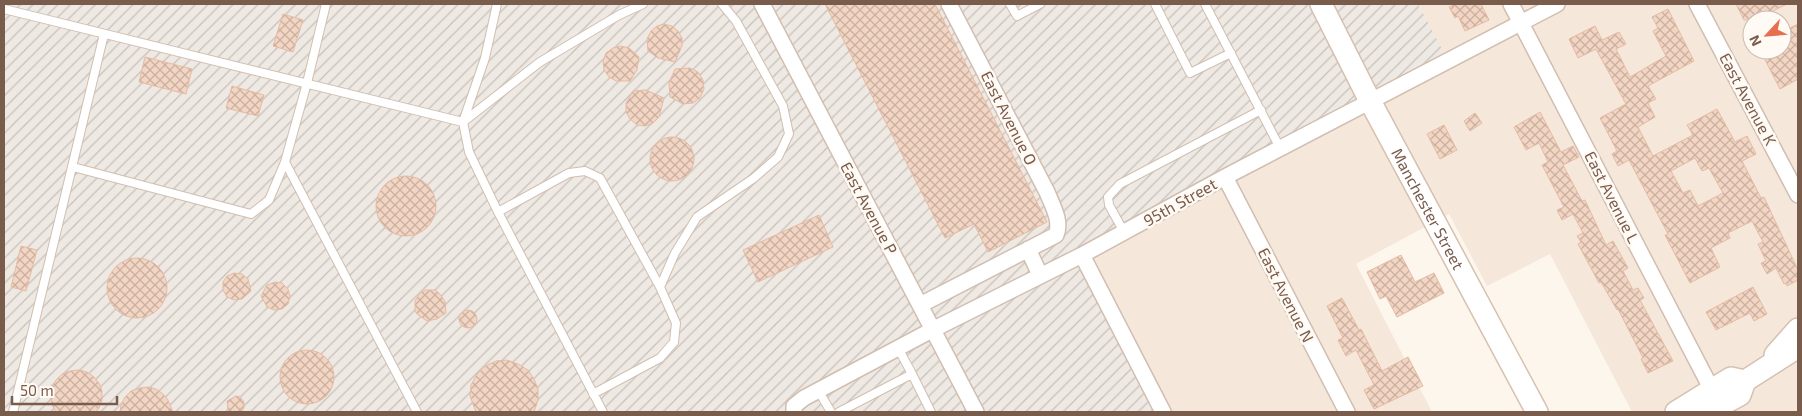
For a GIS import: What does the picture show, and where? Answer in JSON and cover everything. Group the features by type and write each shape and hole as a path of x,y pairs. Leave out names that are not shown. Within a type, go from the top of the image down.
{"street":[{"name":"East Avenue P","path":"762,4 976,412"},
{"name":"East Avenue O","path":"949,4 1047,192 1059,223 1056,235 1028,249"},
{"name":"Manchester Street","path":"1321,4 1370,101 1537,412"},
{"name":"East Avenue L","path":"1511,4 1716,405"},
{"name":"95th Street","path":"794,412 794,406 818,390 932,330 1082,255 1225,177 1557,4"},
{"name":"East Avenue K","path":"1697,4 1798,195"},
{"name":"East Avenue N","path":"1225,177 1347,412"},
{"path":"920,306 1028,249 1040,275"},
{"path":"1082,255 1163,412"},
{"path":"1751,377 1798,329"},
{"path":"1751,377 1798,347"},
{"path":"1676,412 1716,405 1731,378 1751,377 1798,358"}],"lane":[{"path":"73,167 251,214 269,200 285,162 326,4"},
{"path":"497,4 485,58 463,122 469,152 498,212 603,412"},
{"path":"463,122 540,62 618,16 643,4"},
{"path":"660,287 676,253 697,217 754,178 778,157 789,134 784,106 736,21 722,4"},
{"path":"1010,4 1017,16 1040,4"},
{"path":"1155,4 1190,74 1231,53"},
{"path":"1205,4 1280,148"},
{"path":"4,9 463,122"},
{"path":"13,412 104,34"},
{"path":"1124,232 1109,205 1108,198 1120,184 1261,110"},
{"path":"285,162 417,412"},
{"path":"498,212 569,173 585,171 600,178 660,287 676,323 674,342 660,358 593,394"},
{"path":"898,348 932,412"},
{"path":"838,412 912,374"},
{"path":"818,390 831,412"}],"shaded area":[{"path":"4,4 1418,4 1451,66 1078,265 1153,412 4,412"},
{"path":"1418,4 1798,4 1798,412 1632,412 1550,254 1487,286 1449,214 1356,264 1432,412 1171,412 1091,257 1450,66"}],"building":[{"path":"825,4 935,4 1047,222 988,252 974,224 945,238"},
{"path":"1456,4 1481,4 1489,20 1465,31 1458,16 1455,18 1449,7"},
{"path":"1736,4 1787,4 1775,10 1742,10 1742,16"},
{"path":"1668,9 1694,61 1648,86 1656,99 1648,103 1655,117 1638,127 1653,156 1693,135 1687,125 1717,109 1735,142 1747,136 1756,154 1742,161 1761,198 1764,197 1798,270 1798,280 1787,286 1786,283 1784,284 1776,268 1767,274 1761,263 1766,261 1758,244 1763,242 1752,221 1728,233 1730,238 1711,248 1720,267 1690,283 1665,235 1668,234 1629,160 1618,166 1612,154 1617,151 1600,118 1626,104 1596,49 1578,58 1569,39 1595,26 1602,40 1619,32 1626,44 1616,49 1630,77 1666,56 1653,31 1658,28 1652,17","holes":["1695,158 1702,171 1709,168 1723,193 1698,206 1690,190 1683,193 1671,171"]},
{"path":"283,14 303,20 293,52 273,46"},
{"path":"664,24 672,26 682,38 682,46 675,62 658,58 648,51 647,39 651,31 657,26"},
{"path":"1798,24 1798,79 1780,89 1765,60 1792,60 1792,27"},
{"path":"621,46 629,48 639,57 637,70 630,81 616,81 609,77 604,70 603,61 606,53 613,48"},
{"path":"145,57 192,69 186,94 139,82"},
{"path":"690,68 698,72 703,80 704,89 700,98 693,103 683,104 670,97 669,83 675,69"},
{"path":"232,86 264,95 258,116 226,108"},
{"path":"646,90 664,98 659,117 653,123 645,126 637,125 626,112 626,103 633,91"},
{"path":"1540,112 1561,152 1573,146 1579,157 1563,165 1582,201 1585,200 1606,245 1613,241 1628,268 1623,271 1633,290 1638,288 1644,298 1640,300 1673,361 1648,373 1641,359 1643,358 1618,309 1601,282 1599,283 1578,244 1581,242 1577,236 1583,233 1573,214 1562,220 1557,210 1564,207 1542,165 1548,162 1539,143 1526,150 1514,127"},
{"path":"1475,113 1482,123 1470,131 1464,121"},
{"path":"1444,125 1457,150 1440,159 1427,134"},
{"path":"672,137 684,141 690,147 694,159 690,171 684,177 672,181 660,177 654,171 650,159 654,147 660,141"},
{"path":"400,176 412,176 423,181 431,189 436,200 434,218 423,231 412,236 400,236 389,231 381,223 376,212 376,200 381,189 389,181"},
{"path":"819,215 833,247 758,282 743,250"},
{"path":"21,246 37,250 26,291 11,287"},
{"path":"1401,255 1415,282 1434,273 1444,293 1397,317 1386,296 1380,299 1367,272"},
{"path":"137,258 153,263 158,267 162,272 167,288 162,304 158,309 153,313 137,318 121,313 116,309 112,304 107,288 112,272 116,267 121,263"},
{"path":"234,273 242,274 248,279 251,291 242,299 234,300 227,297 223,290 223,282 227,276"},
{"path":"275,282 282,283 288,289 290,296 288,304 282,309 274,310 267,307 261,296 267,285"},
{"path":"1753,287 1767,314 1754,321 1750,313 1716,330 1706,312"},
{"path":"425,290 435,290 445,301 446,313 437,319 427,321 415,311 415,301 420,293"},
{"path":"1342,298 1359,330 1361,329 1382,371 1408,357 1423,386 1374,409 1364,390 1374,385 1356,350 1346,356 1338,340 1343,338 1327,306"},
{"path":"468,310 476,315 477,319 472,327 468,328 460,323 459,319 464,311"},
{"path":"307,350 317,352 326,358 332,367 334,377 332,387 326,396 317,402 307,404 297,402 288,396 282,387 280,377 282,367 288,358 297,352"},
{"path":"507,360 528,370 534,379 538,389 538,400 534,412 476,412 470,396 471,385 477,374 485,366 496,361"},
{"path":"79,370 87,372 99,383 102,391 102,400 99,408 96,412 56,412 50,396 56,380 62,374"},
{"path":"148,387 156,389 163,394 173,412 120,412 125,397 131,391"},
{"path":"236,396 240,397 244,402 242,412 231,412 228,410 227,401"}]}
